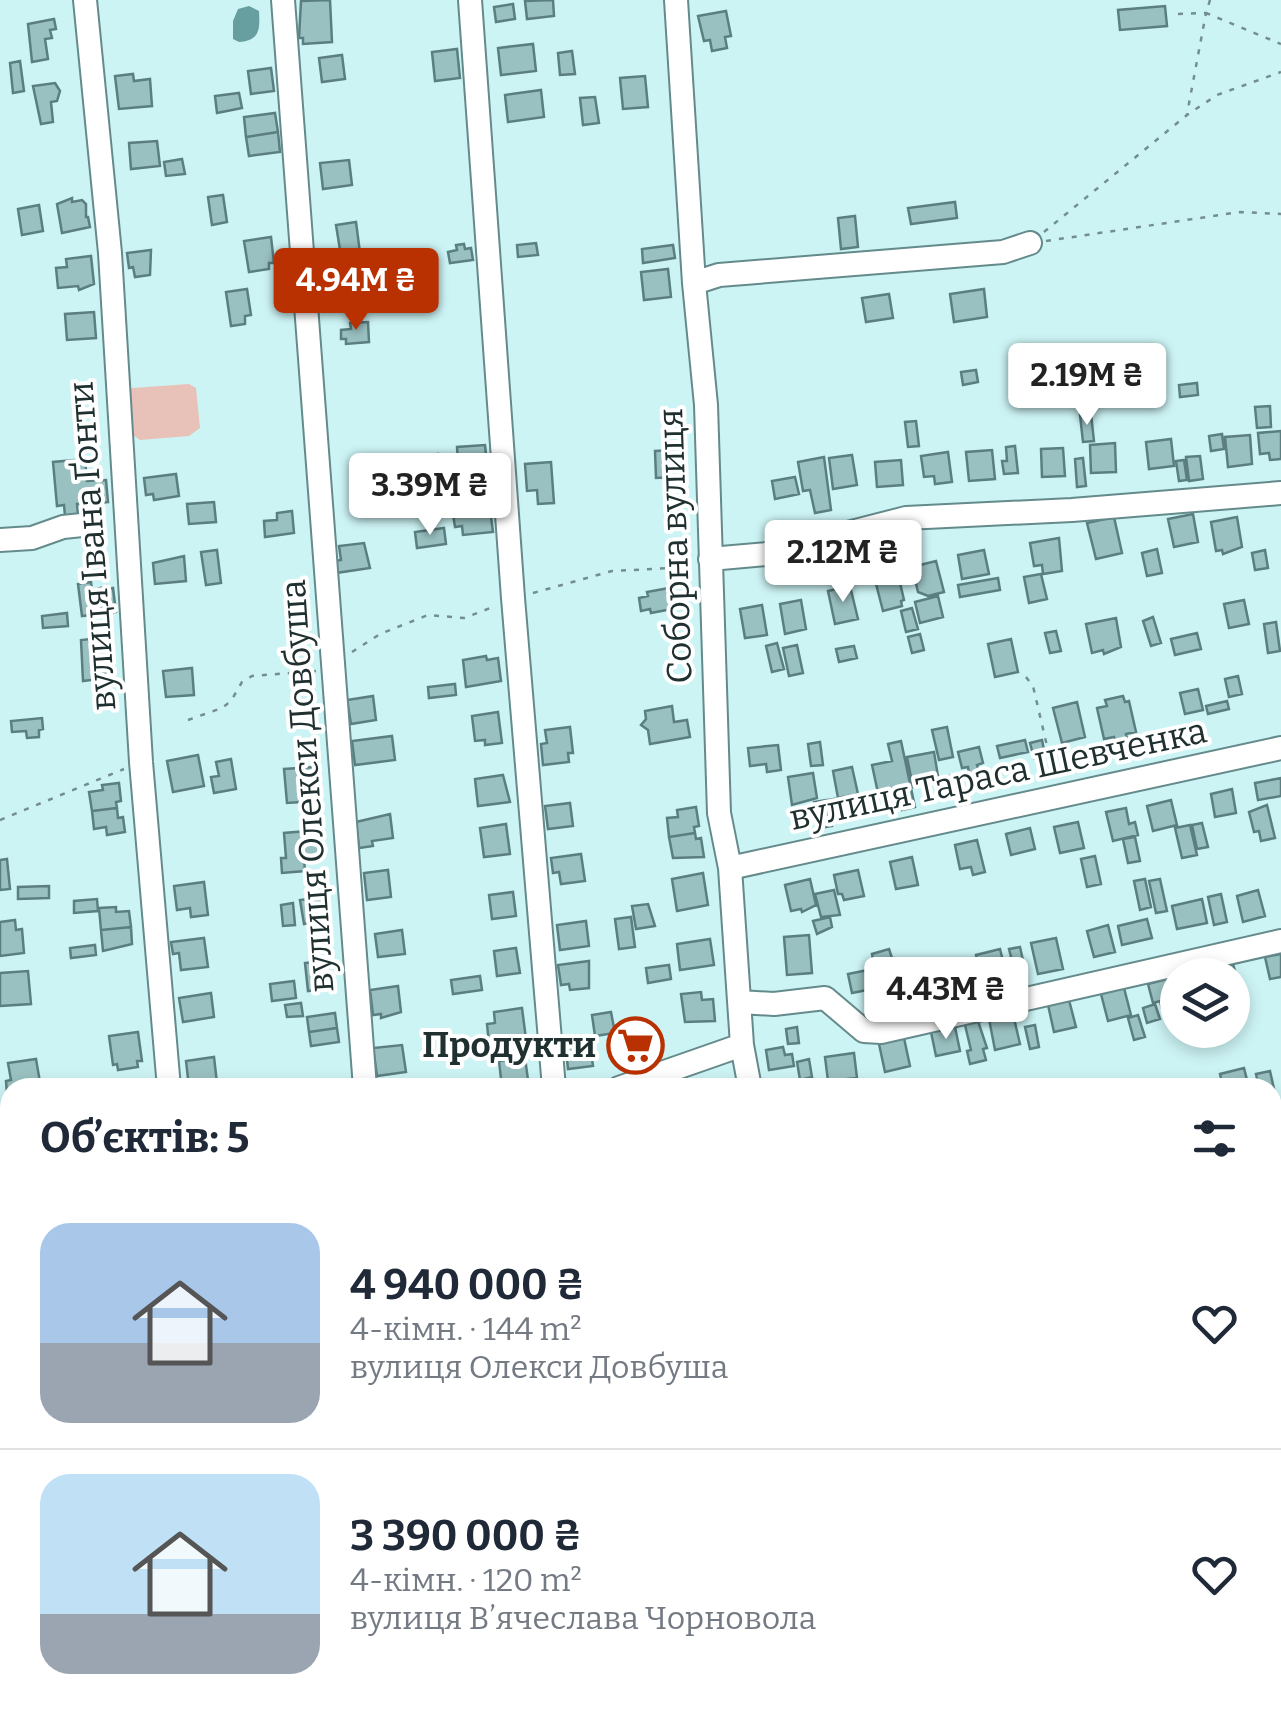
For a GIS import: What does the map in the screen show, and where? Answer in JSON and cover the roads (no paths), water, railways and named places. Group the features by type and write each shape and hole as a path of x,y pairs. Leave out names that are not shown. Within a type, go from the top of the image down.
{"street":[{"name":"вулиця Івана Ґонти","path":"85,0 110,253 141,762 168,1078"},
{"name":"вулиця Олекси Довбуша","path":"283,0 364,1078"},
{"path":"470,0 513,598 553,1078"},
{"name":"Соборна вулиця","path":"676,0 706,405 718,813 730,868 742,1045 748,1078"},
{"path":"694,283 720,275 1003,252 1030,243"},
{"path":"710,562 766,554 906,518 1072,510 1281,493"},
{"path":"0,540 32,538 82,525"},
{"name":"вулиця Тараса Шевченка","path":"730,868 1281,748"},
{"path":"740,1002 774,1004 825,998 864,1030 881,1032 1281,941"},
{"path":"648,1078 742,1045"}],"water":[{"path":"249,6 259,11 259,29 251,39 239,42 233,39 233,21 238,9"}],"place":[{"name":"Продукти","path":"635,1045"}]}
